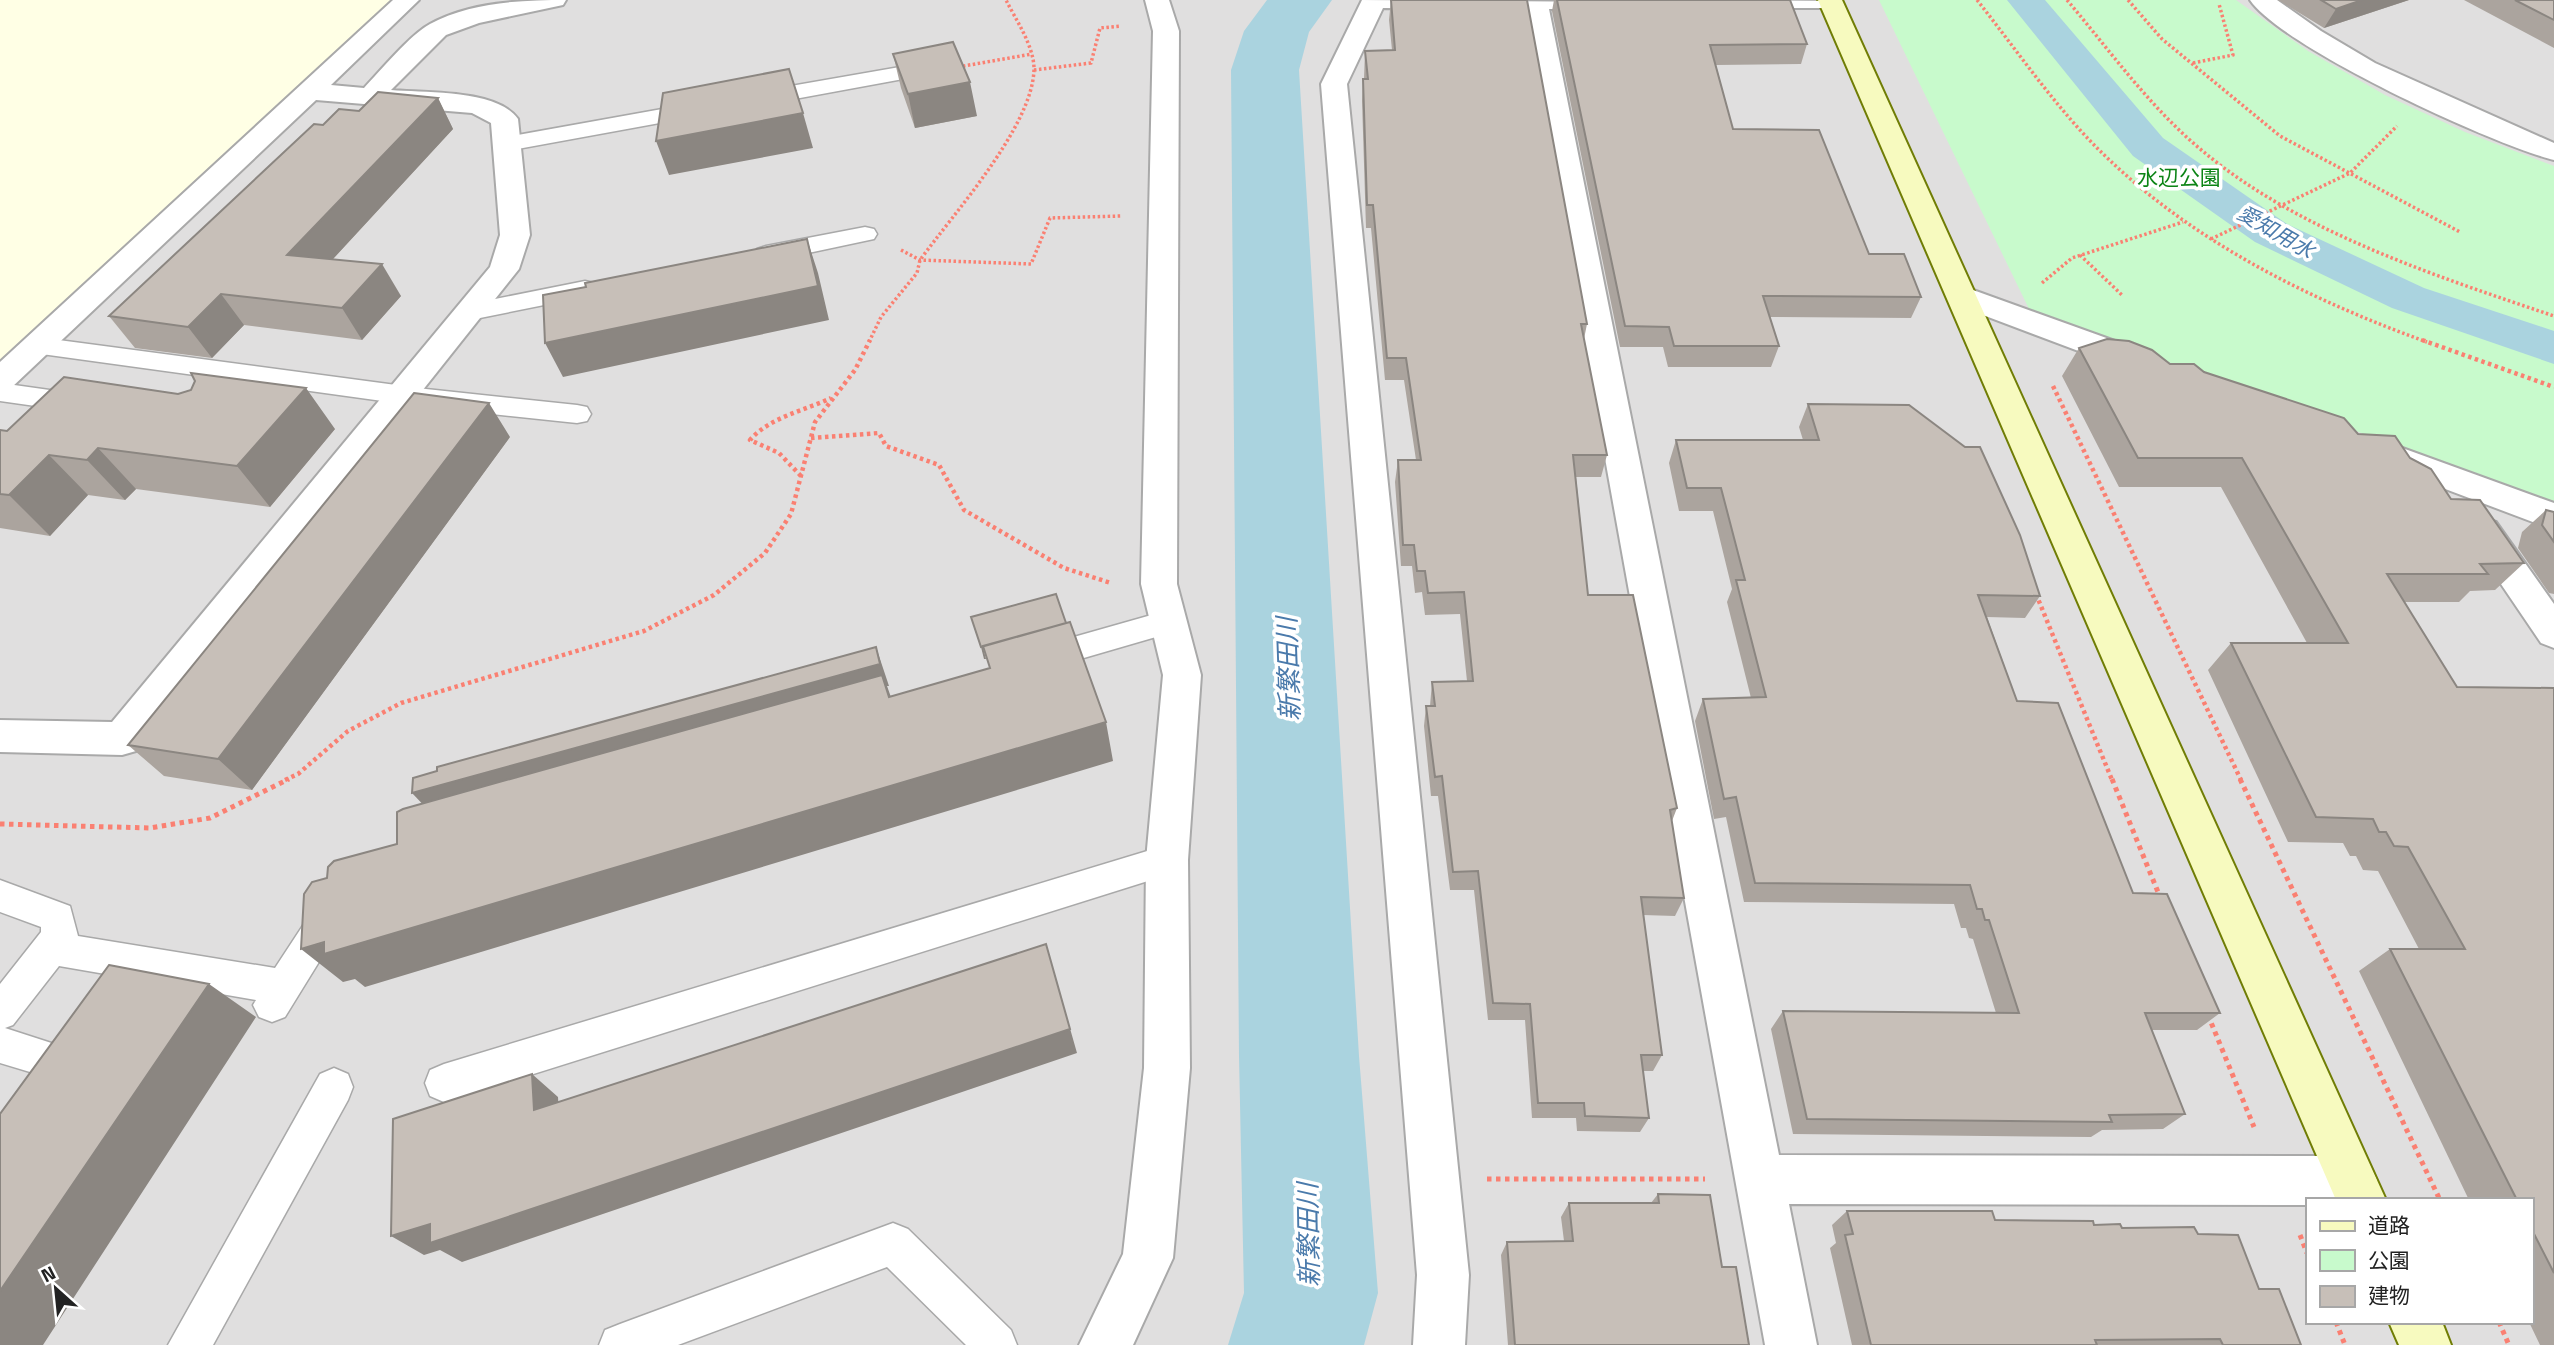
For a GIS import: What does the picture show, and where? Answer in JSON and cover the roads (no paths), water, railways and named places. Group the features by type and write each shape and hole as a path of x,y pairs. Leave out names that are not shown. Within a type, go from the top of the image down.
{"street":[{"path":"0,380 407,0"},
{"path":"360,106 437,30 472,17 554,0"},
{"path":"2262,0 2292,25 2358,64 2431,101 2554,152"},
{"path":"1439,1345 1443,1275 1334,84 1374,1 1641,2"},
{"path":"1707,1 1830,1 2356,1191"},
{"path":"1535,2 1791,1345"},
{"path":"1105,1345 1148,1258 1167,1068 1167,860 1182,675 1159,584 1166,32 1160,11"},
{"path":"0,736 122,739 504,269 515,235 504,119 478,105 360,106 309,91"},
{"path":"1962,296 2175,375"},
{"path":"2356,443 2554,517"},
{"path":"2446,477 2554,633"},
{"path":"1759,1179 2276,1180 2356,1191"},
{"path":"2416,1324 2425,1345"}],"lane":[{"path":"506,144 917,70"},
{"path":"743,258 865,234"},
{"path":"470,312 608,285"},
{"path":"36,346 577,414"},
{"path":"0,392 106,407"},
{"path":"1007,668 1169,622"},
{"path":"444,1083 1167,860"},
{"path":"50,948 278,996 338,903 346,895"},
{"path":"0,896 57,917 60,936 0,1013"},
{"path":"0,1045 60,1063"},
{"path":"189,1345 334,1087"},
{"path":"620,1345 893,1244 996,1345"}],"waterway":[{"name":"新繁田川","path":"1296,1345 1311,1293 1299,1056 1265,70 1277,31 1300,0"},
{"name":"愛知用水","path":"2025,0 2148,147 2271,233 2408,298 2554,348"}],"park label":[{"name":"水辺公園","path":"2179,177"}]}
